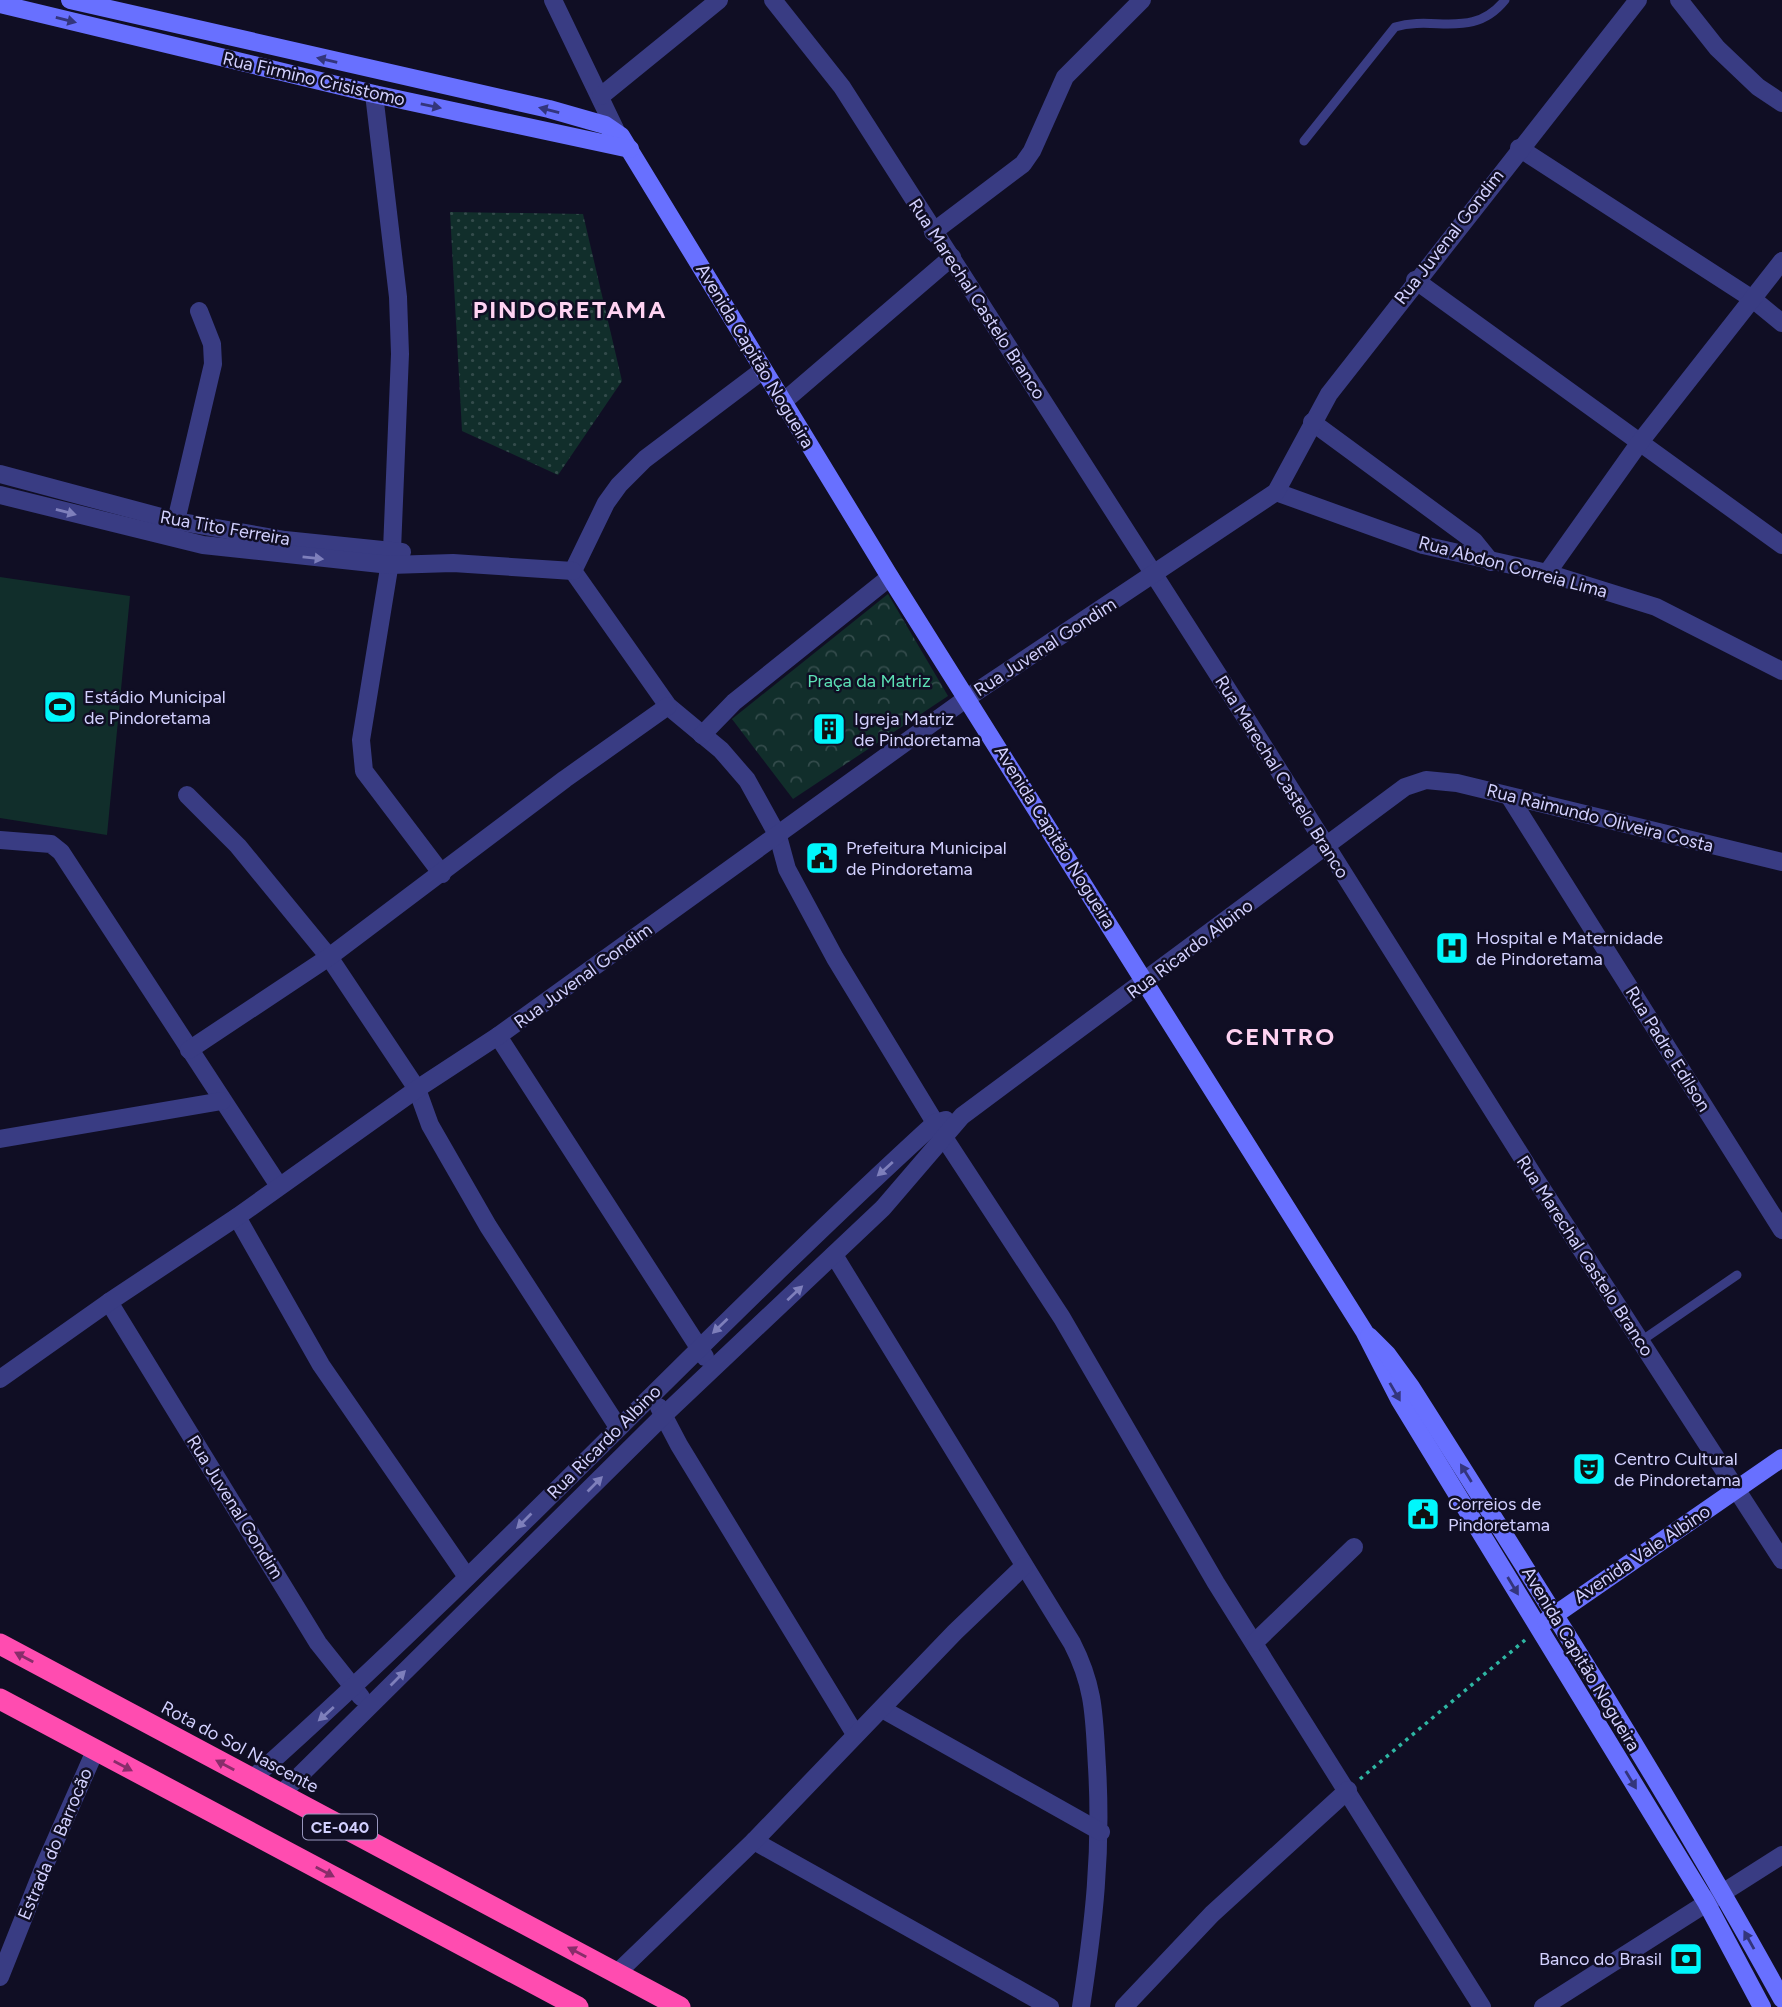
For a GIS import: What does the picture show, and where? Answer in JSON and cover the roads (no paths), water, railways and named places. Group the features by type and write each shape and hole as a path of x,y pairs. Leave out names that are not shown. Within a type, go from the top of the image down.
{"highway":[{"name":"Rota do Sol Nascente","path":"0,1644 680,2007"},
{"name":"CE-040","path":"0,1699 578,2007"}],"main road":[{"name":"Rua Firmino Crisistomo","path":"70,0 549,109 615,129"},
{"name":"Rua Firmino Crisistomo","path":"0,4 374,94 630,149"},
{"name":"Avenida Capitão Nogueira","path":"615,129 630,149 890,577 1364,1331 1399,1399 1706,1902 1762,2007"},
{"name":"Avenida Capitão Nogueira","path":"1364,1331 1387,1354 1411,1388 1555,1614 1722,1891 1782,2000"},
{"name":"Avenida Vale Albino","path":"1539,1628 1555,1614 1782,1458"}],"street":[{"path":"553,0 615,129"},
{"path":"601,96 719,0"},
{"name":"Rua Marechal Castelo Branco","path":"773,0 842,87 933,232 952,257 1325,847 1782,1560"},
{"path":"933,232 1023,164 1065,77 1142,0"},
{"name":"Rua Juvenal Gondim","path":"0,1379 237,1217 417,1089 498,1036 967,698 1154,576 1276,492 1329,394 1637,0"},
{"path":"1679,0 1717,48 1758,87 1782,103"},
{"path":"374,94 398,297 400,354 391,558 361,762 364,771 442,874"},
{"path":"1519,148 1754,300 1782,323"},
{"path":"783,402 952,257"},
{"path":"1547,573 1640,442 1782,261"},
{"path":"1415,281 1782,545"},
{"path":"176,521 213,364 212,344 199,311"},
{"path":"763,370 645,459 619,485 606,503 573,571 668,706 721,751 747,780 778,836 787,869 817,925 935,1123 1062,1318 1254,1643 1482,2007"},
{"path":"1312,422 1474,541 1491,562"},
{"name":"Rua Tito Ferreira","path":"0,474 176,521 391,558"},
{"name":"Rua Abdon Correia Lima","path":"1276,492 1423,545 1547,573 1656,607 1782,671"},
{"name":"Rua Tito Ferreira","path":"0,495 203,545 573,571"},
{"path":"702,735 734,702 890,577"},
{"path":"188,1050 329,957 565,779 668,706"},
{"name":"Rua Raimundo Oliveira Costa","path":"1417,782 1435,779 1782,862"},
{"name":"Rua Ricardo Albino","path":"280,1795 664,1415 883,1208 962,1116 1147,982 1384,802 1417,782"},
{"path":"187,794 238,846 329,957 417,1089 430,1125 488,1226 618,1427"},
{"name":"Rua Padre Edilson","path":"1510,796 1782,1230"},
{"path":"0,840 51,844 61,852 279,1186"},
{"path":"498,1036 698,1348 714,1368"},
{"path":"0,1139 222,1101"},
{"name":"Rua Ricardo Albino","path":"252,1779 354,1689 820,1229 935,1123 962,1116"},
{"path":"237,1217 321,1365 467,1577"},
{"path":"834,1255 1072,1643 1091,1686 1101,1832 1094,1924 1080,2007"},
{"name":"Rua Juvenal Gondim","path":"109,1302 318,1643 369,1707"},
{"path":"652,1394 679,1445 855,1734"},
{"path":"550,1495 568,1511"},
{"path":"1254,1643 1354,1547"},
{"path":"616,1973 754,1841 855,1734 1024,1566"},
{"path":"882,1709 1101,1832"},
{"name":"Estrada do Barrocão","path":"0,1977 43,1869 95,1751"},
{"path":"1124,2007 1212,1914 1348,1790"},
{"path":"754,1841 1050,2007"},
{"path":"1543,2007 1782,1855"}],"lane":[{"path":"1304,141 1395,27 1409,23 1462,25 1495,12 1505,0"},
{"path":"1640,1341 1737,1275"}],"place":[{"name":"Estádio Municipal de Pindoretama","path":"60,707"},
{"name":"Igreja Matriz de Pindoretama","path":"829,729"},
{"name":"Prefeitura Municipal de Pindoretama","path":"822,858"},
{"name":"Hospital e Maternidade de Pindoretama","path":"1452,948"},
{"name":"Centro Cultural de Pindoretama","path":"1589,1469"},
{"name":"Correios de Pindoretama","path":"1423,1514"},
{"name":"Banco do Brasil","path":"1686,1959"}],"district":[{"name":"PINDORETAMA","path":"570,309"},
{"name":"CENTRO","path":"1281,1036"}],"park label":[{"name":"Praça da Matriz","path":"869,681"}]}
